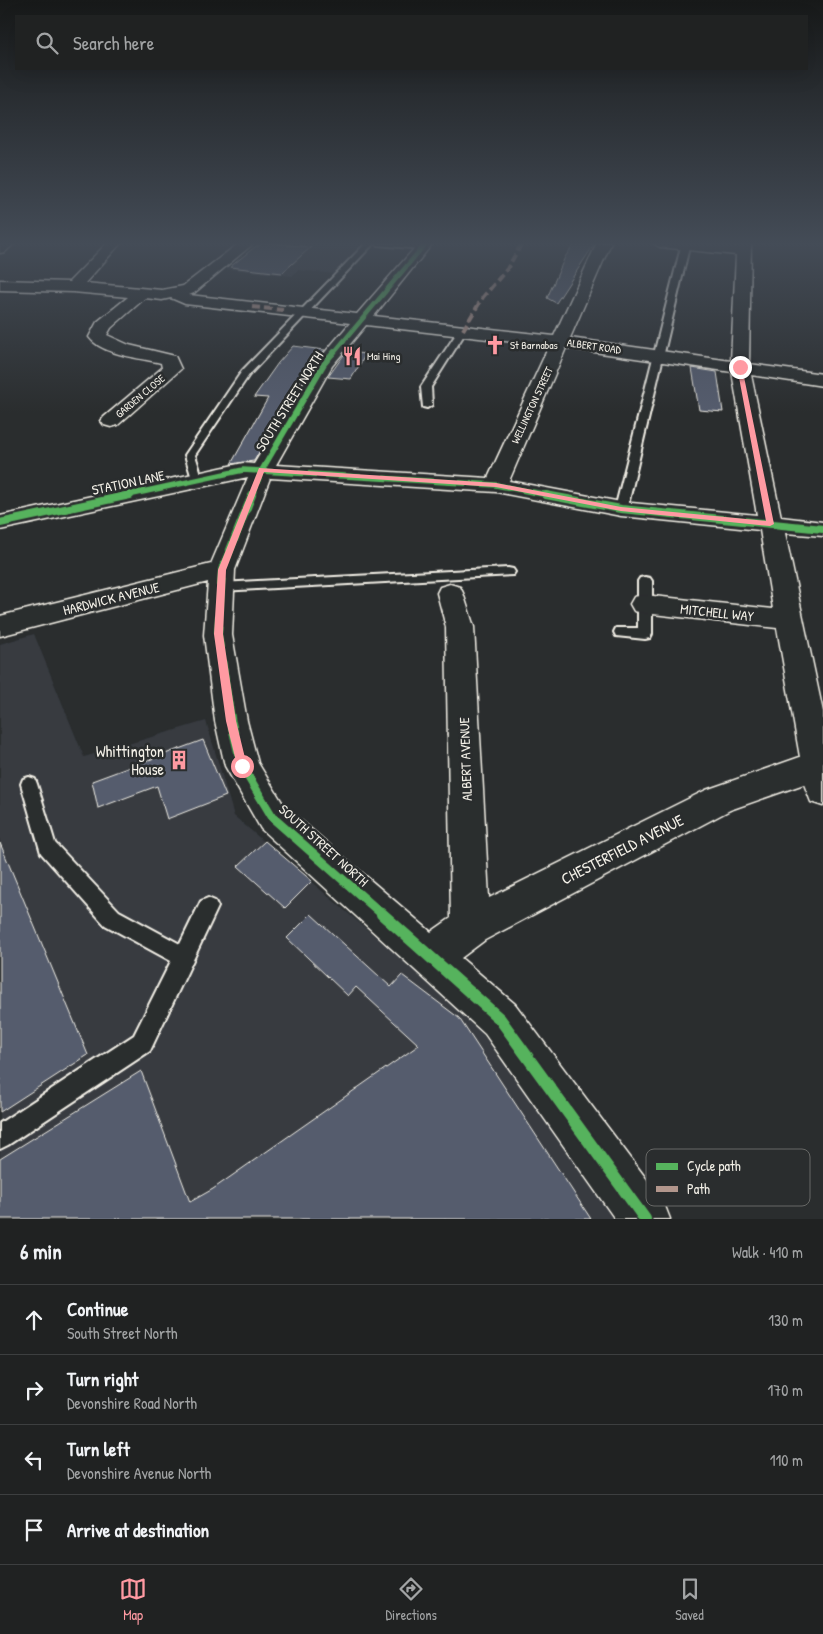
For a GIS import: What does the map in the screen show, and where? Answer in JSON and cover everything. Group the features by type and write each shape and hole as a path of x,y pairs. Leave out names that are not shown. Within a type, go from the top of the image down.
{"street":[{"name":"GARDEN CLOSE","path":"111,421 172,369 169,360 123,350 107,344 98,336 103,326 134,300"},
{"name":"ALBERT ROAD","path":"192,300 365,318 561,342 823,380"},
{"name":"SOUTH STREET NORTH","path":"380,300 324,364 262,470 222,578 218,634 231,721 242,766 273,818 500,1019 645,1219"},
{"name":"WELLINGTON STREET","path":"496,485 579,300"},
{"path":"742,300 740,367 821,774"},
{"name":"STATION LANE","path":"0,523 243,470 262,470 496,485 621,509 823,529"},
{"name":"HARDWICK AVENUE","path":"0,626 222,578"},
{"name":"ALBERT AVENUE","path":"450,592 460,627 471,928"},
{"name":"MITCHELL WAY","path":"644,592 790,620"},
{"name":"CHESTERFIELD AVENUE","path":"431,956 471,928 718,800 821,774"}],"lane":[{"path":"197,480 190,455 245,373 314,300"},
{"path":"621,509 672,300"},
{"path":"428,405 426,387 463,330"},
{"path":"222,578 508,572"},
{"path":"621,632 646,634 644,592"},
{"path":"29,784 47,847 112,918 184,957"},
{"path":"0,1137 142,1043 208,907"}],"shaded area":[{"path":"34,634 84,757 206,721 234,816 470,1017 618,1219 0,1219 0,644"}],"building":[{"path":"293,346 325,350 307,374 304,374 254,461 231,464 268,398 254,397 278,363"},
{"path":"346,352 366,354 351,379 328,377"},
{"path":"692,368 717,372 723,412 699,410"},
{"name":"Whittington House","path":"203,740 226,796 167,819 157,786 98,808 92,781"},
{"path":"265,841 312,881 285,908 238,866"},
{"path":"0,843 88,1055 0,1112"},
{"path":"311,914 391,987 402,975 459,1018 591,1219 0,1219 0,1159 141,1071 190,1202 213,1189 419,1045 356,987 348,996 287,938"}],"marked path":[{"path":"463,330 481,300"},
{"path":"252,307 283,310"}],"cycle path":[{"path":"378,300 324,364 262,470 222,570 218,635 231,721 242,766 273,818 500,1019 645,1219"},
{"path":"0,523 243,470 496,485 621,509 823,529"}],"place":[{"name":"St Barnabas","path":"495,345"},
{"name":"Mai Hing","path":"352,356"},
{"name":"Whittington House","path":"179,760"}],"route":[{"path":"242,766 231,721 218,634 222,570 262,470 496,485 621,509 770,524 740,367"}]}
